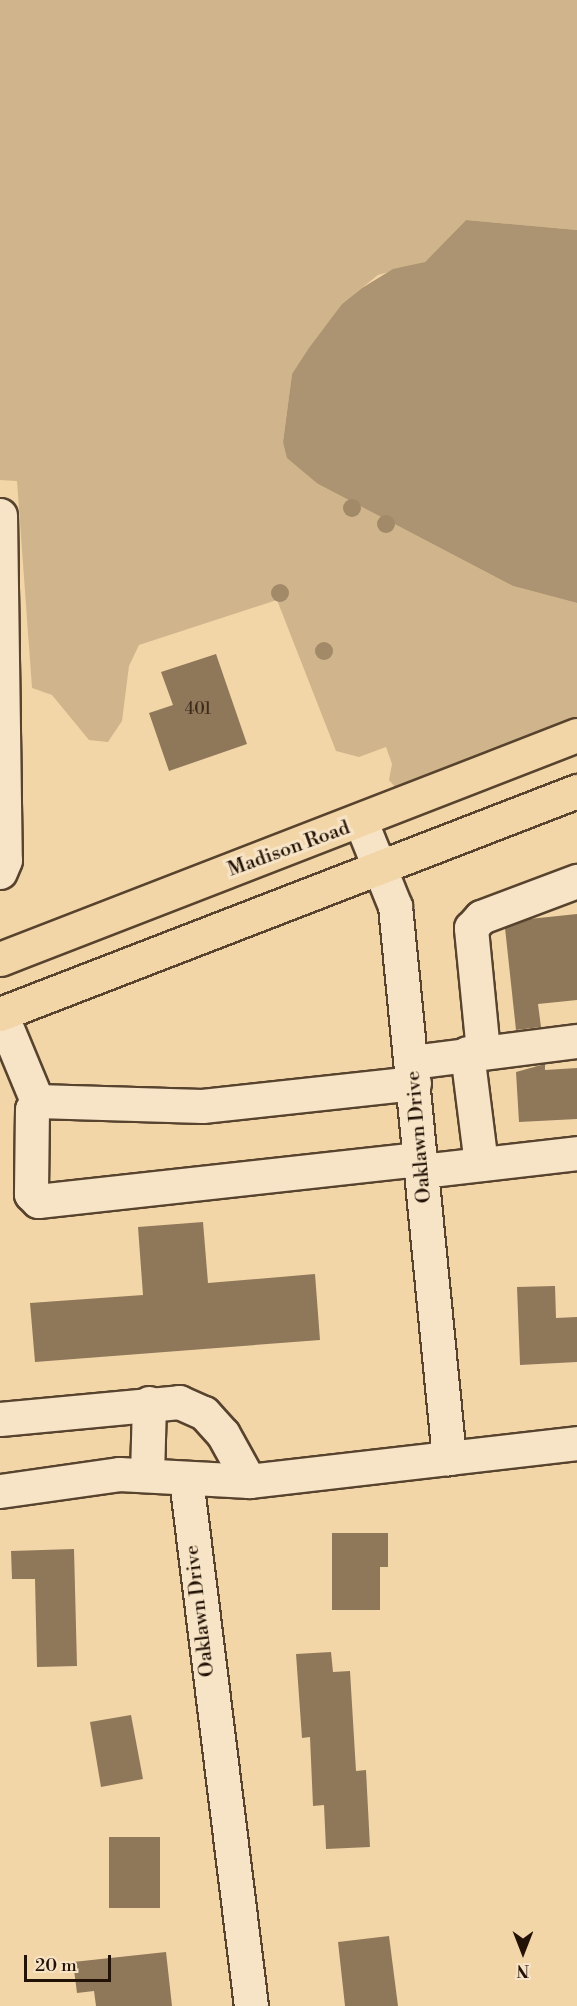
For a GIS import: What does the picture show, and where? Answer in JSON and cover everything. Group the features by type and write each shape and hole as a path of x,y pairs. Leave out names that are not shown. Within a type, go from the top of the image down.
{"main road":[{"name":"Madison Road","path":"0,959 361,822 577,735"},
{"path":"1,1014 577,791"}],"street":[{"path":"0,515 5,860 0,872"},
{"name":"Oaklawn Drive","path":"361,822 395,906 449,1458"},
{"path":"481,1164 471,928 481,917 577,882"},
{"path":"1,1014 37,1101"},
{"path":"37,1101 202,1106 413,1073 475,1052 577,1041"},
{"path":"37,1101 32,1109 31,1194 38,1201 422,1165 481,1164 577,1153"},
{"path":"0,1419 149,1403 179,1402 204,1413 223,1434 249,1481"},
{"path":"147,1475 149,1403"},
{"path":"0,1491 119,1474 249,1481 577,1443"},
{"name":"Oaklawn Drive","path":"186,1479 251,2006"}],"shaded area":[{"path":"0,0 577,0 577,230 466,220 425,262 378,275 342,304 292,374 283,442 318,484 513,586 577,603 577,720 396,788 389,780 392,764 386,747 359,757 336,751 277,600 139,645 129,666 122,721 108,742 89,740 52,695 32,688 17,481 0,480"},
{"path":"466,220 577,230 577,603 513,586 318,484 287,458 283,442 292,374 342,304 362,288 393,269 425,262"}],"building":[{"path":"216,654 247,744 169,771 149,713 173,705 161,672"},
{"path":"577,914 577,1000 538,1004 541,1027 516,1030 505,928 529,919"},
{"path":"545,1064 545,1070 577,1068 577,1119 519,1122 516,1072"},
{"path":"203,1222 208,1283 315,1274 320,1340 35,1362 30,1303 143,1295 138,1227"},
{"path":"555,1286 556,1318 577,1317 577,1362 520,1365 517,1287"},
{"path":"332,1533 388,1533 388,1567 380,1567 380,1610 332,1610"},
{"path":"74,1549 77,1666 37,1667 35,1579 12,1579 11,1551"},
{"path":"331,1652 333,1672 350,1671 356,1771 366,1770 370,1847 326,1849 324,1805 313,1806 310,1737 302,1738 296,1654"},
{"path":"131,1715 143,1779 101,1787 90,1722"},
{"path":"109,1837 160,1837 160,1908 109,1908"},
{"path":"389,1936 398,2006 345,2006 338,1942"},
{"path":"166,1952 172,2006 96,2006 94,1991 77,1993 73,1962"}]}
